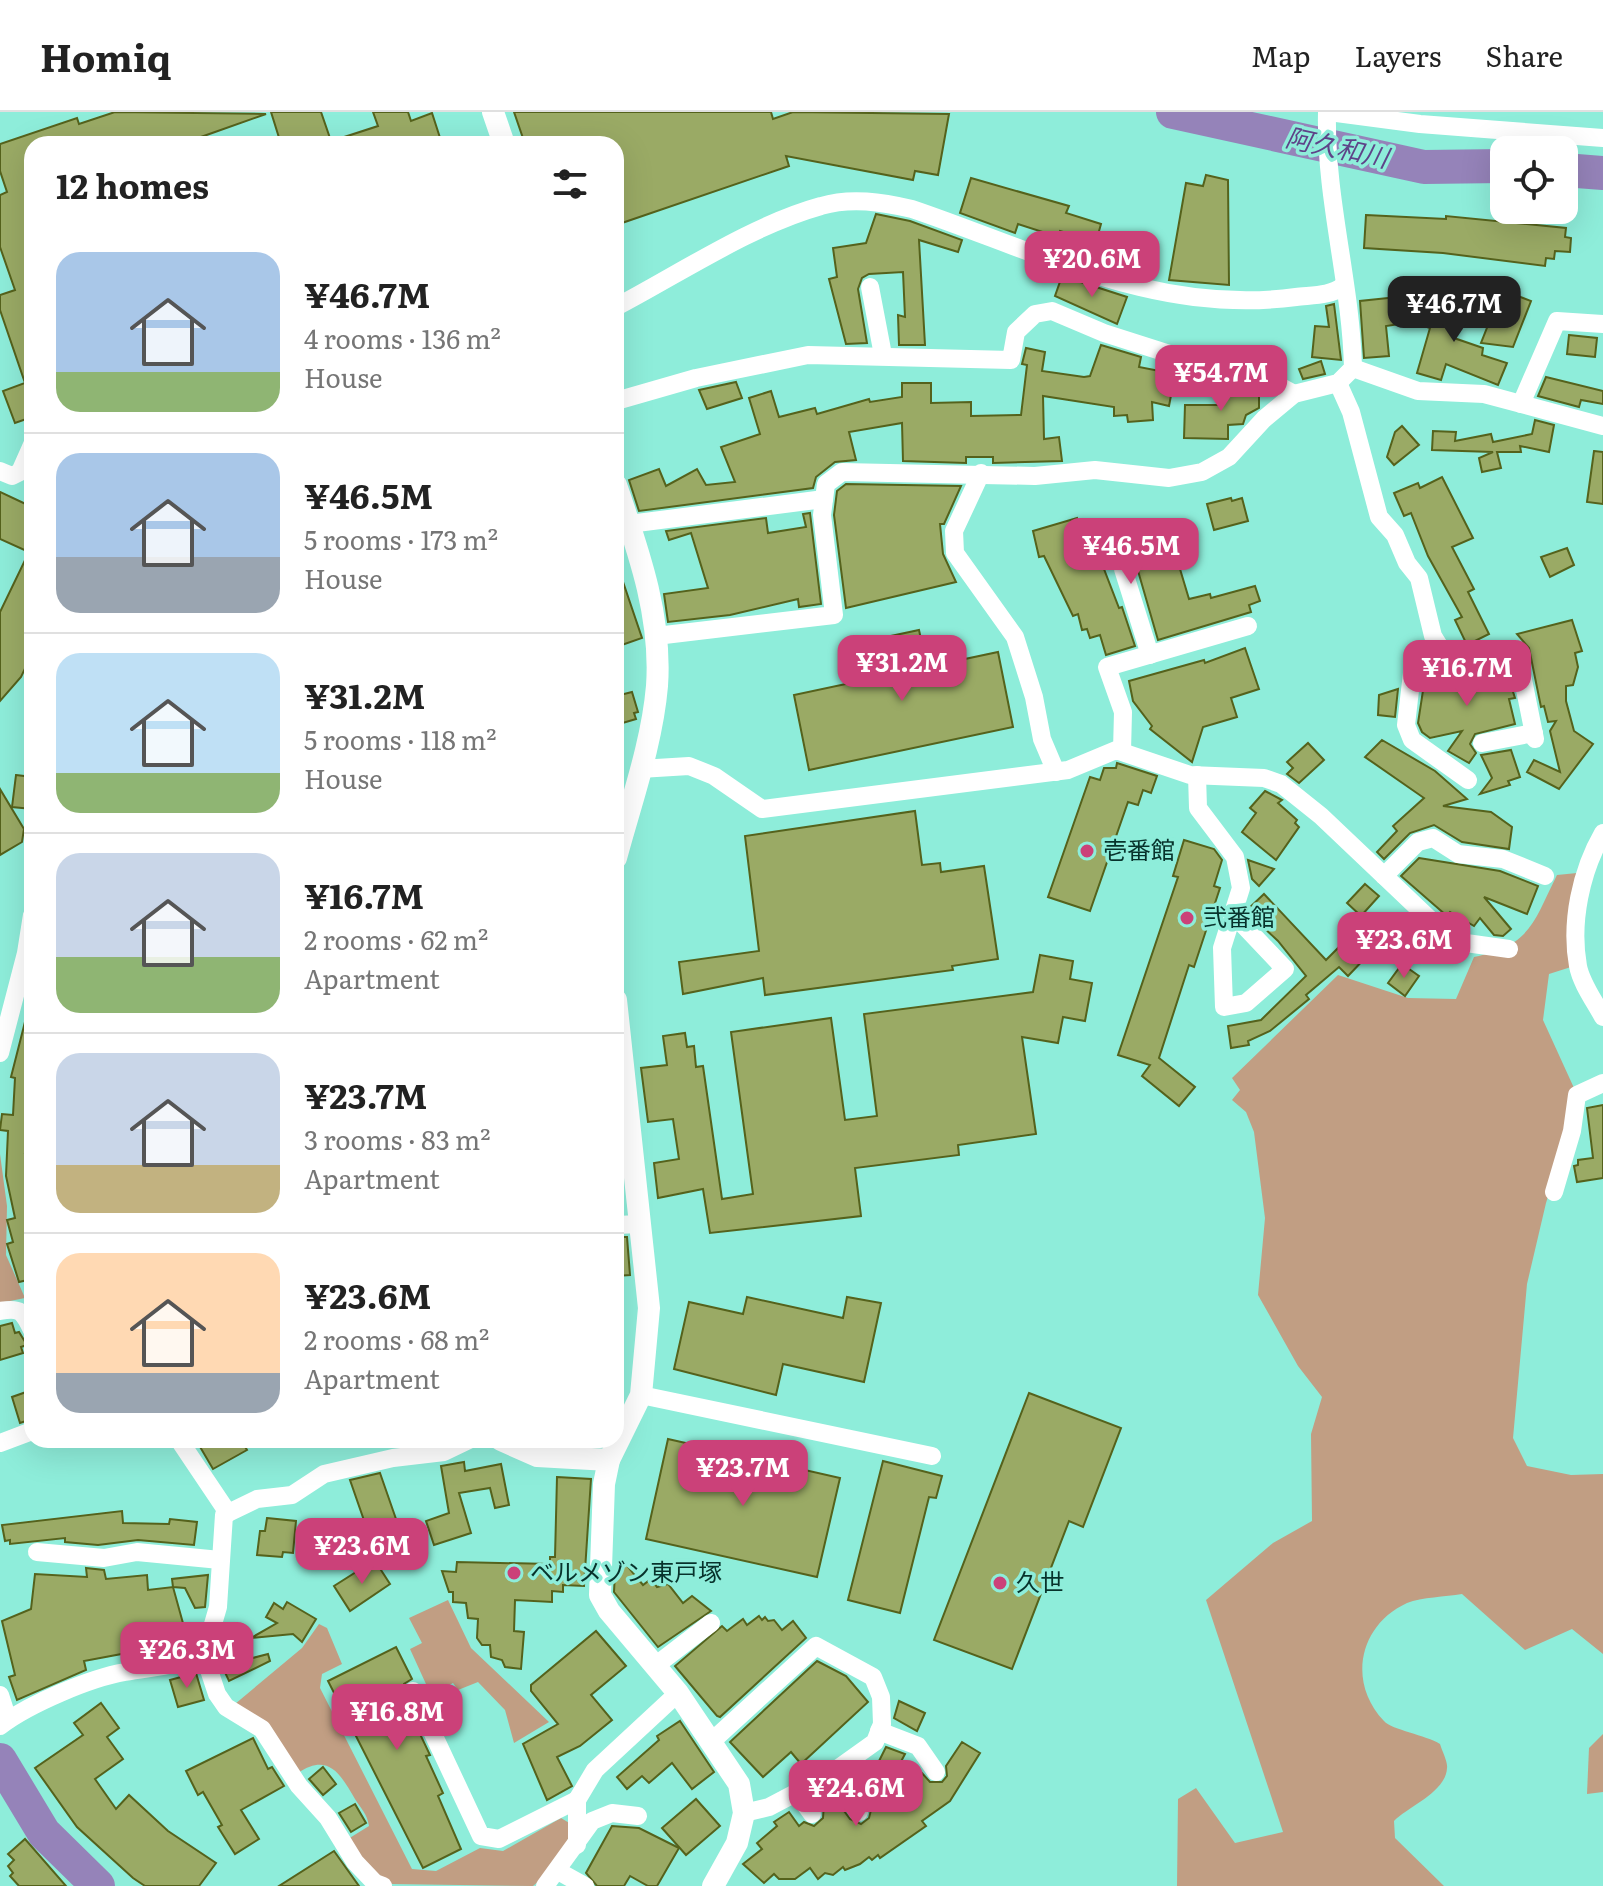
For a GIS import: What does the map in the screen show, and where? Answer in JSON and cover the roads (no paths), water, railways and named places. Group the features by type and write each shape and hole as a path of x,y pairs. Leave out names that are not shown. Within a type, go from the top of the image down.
{"street":[{"path":"493,112 501,136"},
{"path":"656,636 834,615 822,515 826,484 842,472 1035,476 1095,470 1169,478 1202,472 1229,457 1264,419 1294,394 1338,383 1353,368 1352,328 1343,286 1345,279 1328,163 1328,116 1603,138"},
{"path":"624,303 758,232 821,206 850,201 883,202 912,209 1130,288 1216,300 1247,301 1325,293 1343,286"},
{"path":"870,287 883,355"},
{"path":"624,399 761,362 808,355 1011,360 1016,332 1035,314 1052,311 1104,333 1176,356 1257,374 1294,394"},
{"path":"1521,404 1557,321 1603,324"},
{"path":"1353,368 1418,391 1484,394 1603,426"},
{"path":"1338,383 1351,412 1379,517 1395,535 1407,563 1419,578 1433,636 1451,665"},
{"path":"0,471 12,476 20,472 24,463"},
{"path":"981,473 954,531 955,553 1015,637 1034,697 1042,739 1056,772"},
{"path":"629,524 824,499"},
{"path":"624,509 645,572 656,636 657,684 652,724 624,828"},
{"path":"1123,569 1150,655"},
{"path":"1122,751 1123,712 1107,667 1248,626"},
{"path":"1468,780 1412,740 1406,725 1412,673 1517,650 1535,736 1482,743"},
{"path":"640,769 689,766 714,776 762,809 1056,772 1116,750 1197,775 1264,778 1281,784 1321,816 1440,929 1466,943 1509,949"},
{"path":"1197,775 1198,808 1235,857 1241,888 1222,948 1224,1007 1246,1003 1285,969 1234,915"},
{"path":"1603,833 1584,872 1576,933 1578,968 1603,1017"},
{"path":"1384,876 1418,842 1433,838 1458,854 1503,859 1545,876"},
{"path":"0,1053 24,961"},
{"path":"624,1075 649,1308 641,1395 624,1423"},
{"path":"1554,1192 1572,1131 1577,1095 1603,1083"},
{"path":"624,1225 640,1224"},
{"path":"0,1311 17,1308 24,1315"},
{"path":"641,1395 932,1456"},
{"path":"0,1443 24,1434"},
{"path":"184,1448 228,1513"},
{"path":"376,1885 355,1862 328,1818 299,1786 262,1729 226,1707 217,1694 204,1655 218,1607 224,1515 257,1499 292,1495 324,1474 452,1448"},
{"path":"519,1448 537,1456 609,1460"},
{"path":"613,1448 604,1484 600,1595 609,1611 678,1693 739,1784 744,1813 737,1843 713,1886"},
{"path":"37,1552 104,1558 137,1552 220,1560"},
{"path":"655,1666 711,1623"},
{"path":"711,1742 816,1646 873,1677 881,1697 879,1731 875,1742 832,1773 769,1807 744,1813"},
{"path":"0,1695 3,1723 110,1676 156,1669 204,1655"},
{"path":"413,1691 481,1836 499,1839 577,1800"},
{"path":"577,1845 577,1800 595,1770 678,1693"},
{"path":"879,1731 918,1746 936,1772"},
{"path":"832,1773 859,1812"},
{"path":"796,1792 812,1814"},
{"path":"545,1886 592,1821 612,1813 638,1816"},
{"path":"558,1871 585,1886"}],"waterway":[{"name":"阿久和川","path":"1173,112 1424,167 1490,166"},
{"name":"阿久和川","path":"1578,171 1603,173"},
{"path":"0,1760 44,1833 98,1886"}],"place":[{"name":"壱番館","path":"1087,851"},
{"name":"弐番館","path":"1187,918"},
{"name":"ベルメゾン東戸塚","path":"514,1573"},
{"name":"久世","path":"1000,1583"}]}
